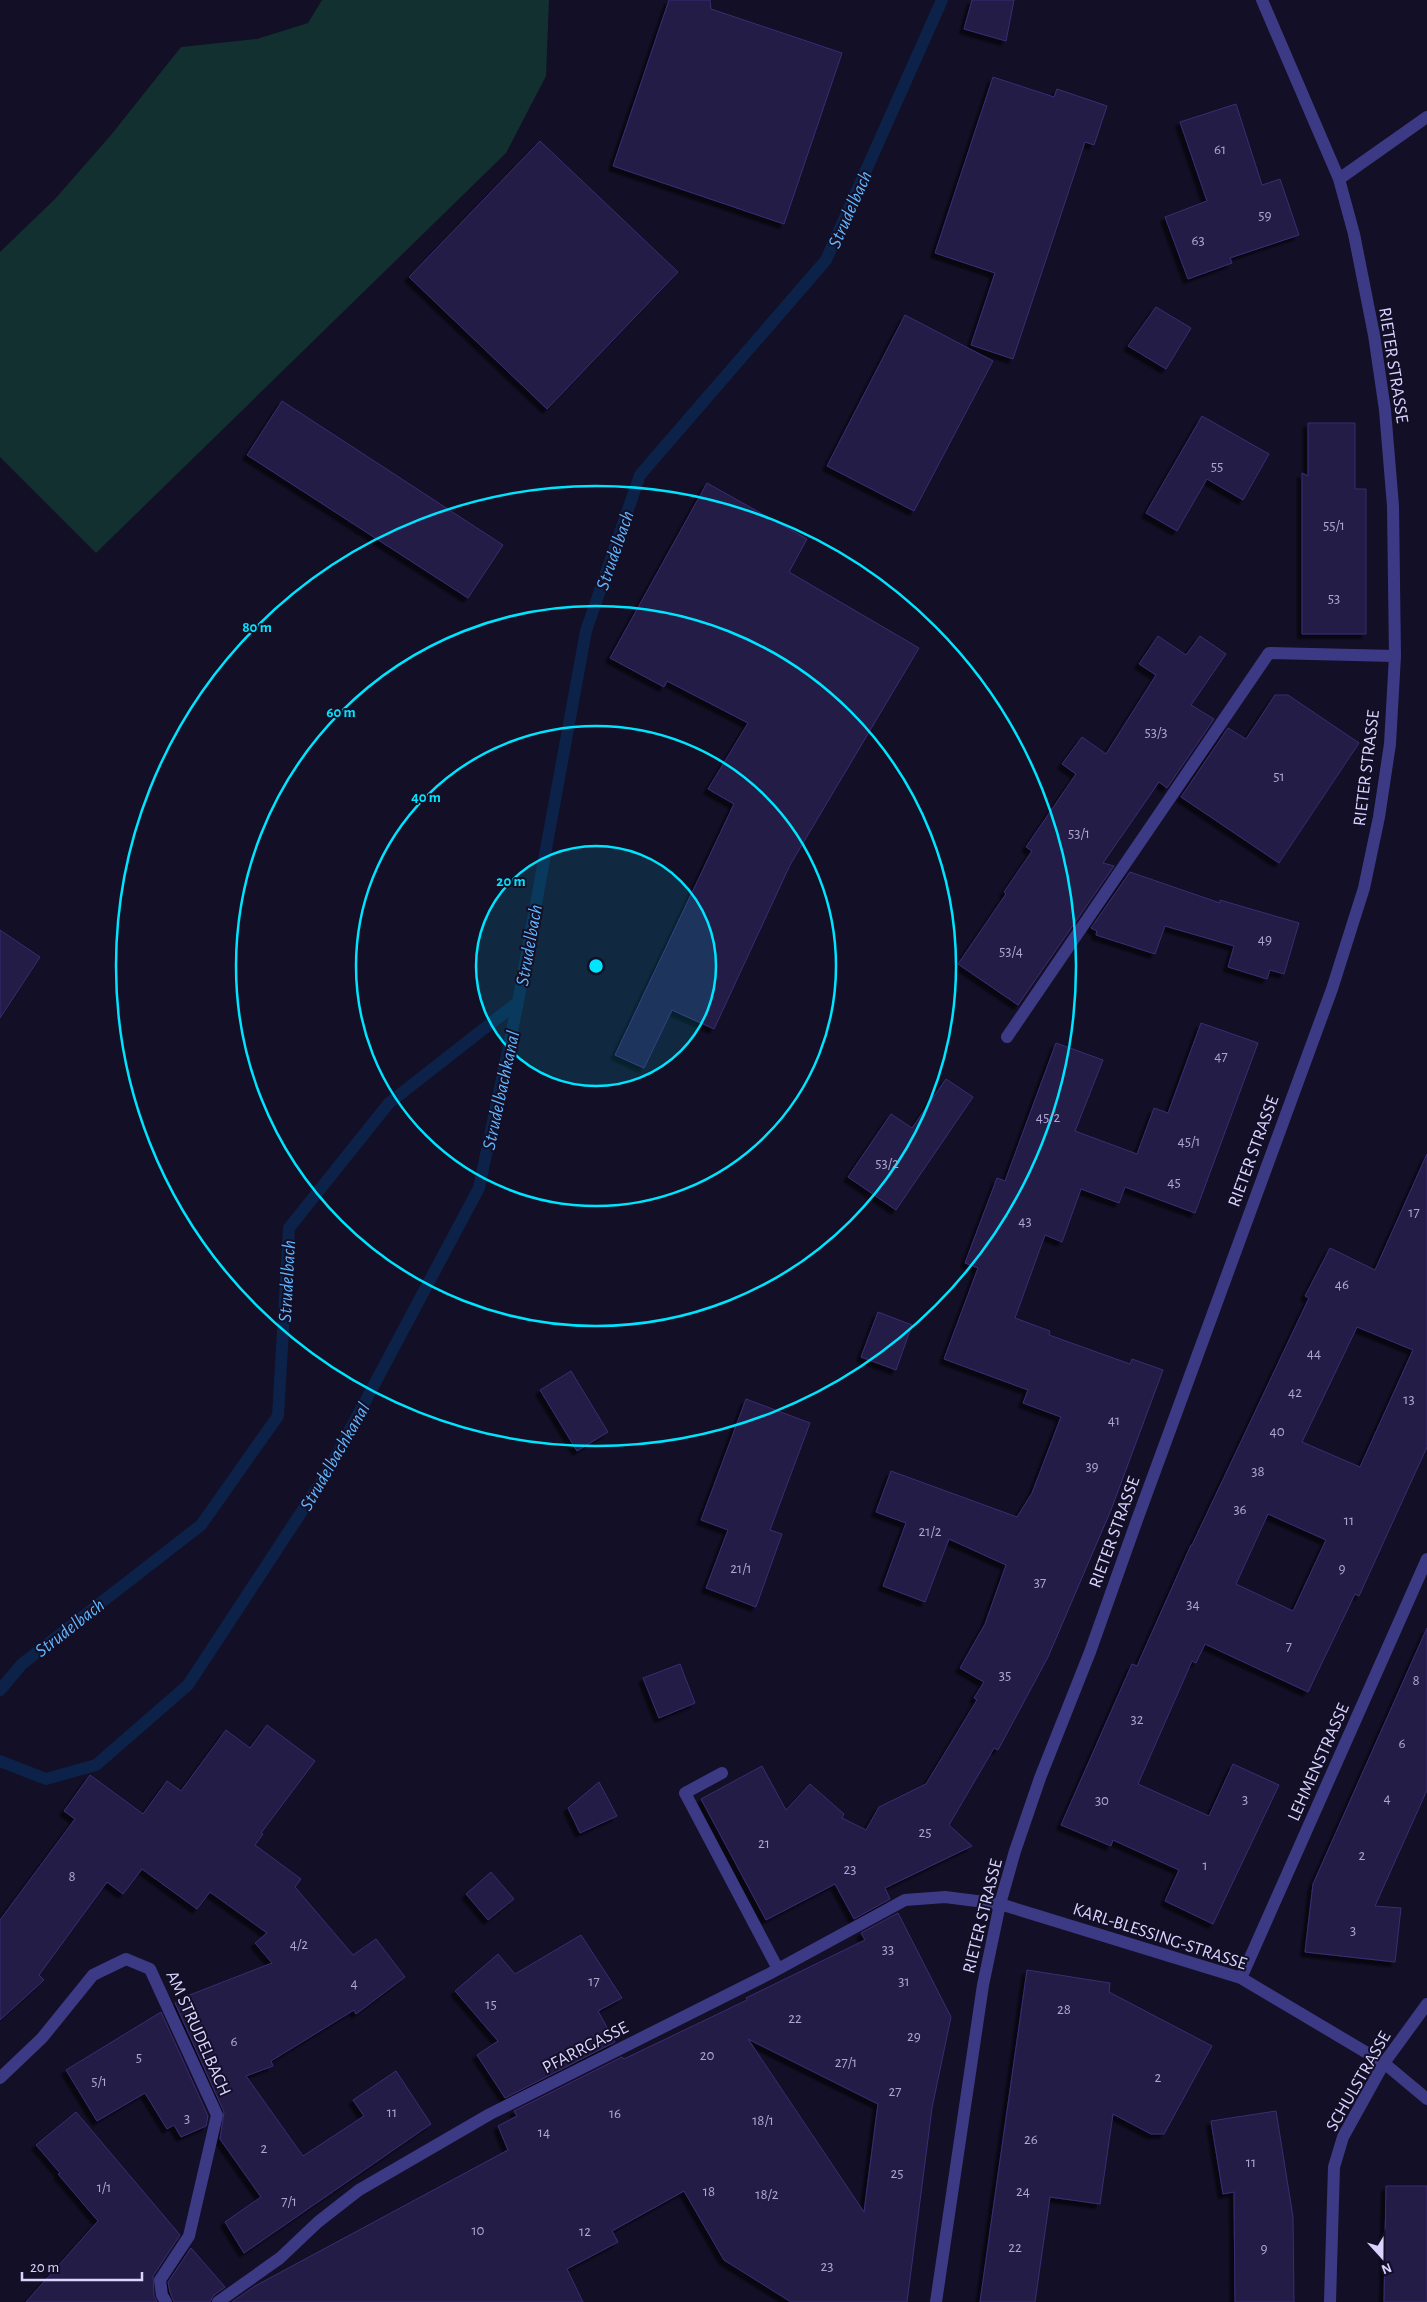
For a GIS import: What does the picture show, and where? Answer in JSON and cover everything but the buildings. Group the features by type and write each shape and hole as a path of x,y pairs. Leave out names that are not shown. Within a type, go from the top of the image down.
{"street":[{"name":"RIETER STRASSE","path":"936,2302 983,1985 1000,1904 1040,1778 1090,1652 1332,989 1364,888 1379,817 1390,744 1395,656 1393,506 1385,410 1374,335 1354,234 1339,179 1262,0"},
{"path":"1339,179 1427,117"},
{"path":"1006,1037 1269,653 1395,656"},
{"name":"LEHMENSTRASSE","path":"1241,1978 1427,1559"},
{"path":"722,1773 685,1793 778,1969"},
{"name":"PFARRGASSE","path":"218,2302 280,2258 318,2222 359,2190 490,2114 778,1969 905,1900 945,1897 1000,1904"},
{"name":"KARL-BLESSING-STRASSE","path":"1000,1904 1241,1978 1384,2063 1427,2099"},
{"name":"AM STRUDELBACH","path":"0,2078 42,2038 93,1975 126,1959 150,1969 216,2115 189,2236 160,2280 162,2295 166,2302"},
{"name":"SCHULSTRASSE","path":"1330,2302 1334,2167 1343,2137 1384,2063 1427,2004"}],"green space":[{"path":"322,0 549,0 546,76 506,153 96,553 0,457 0,252 55,199 111,135 181,47 257,39 308,23"}],"waterway":[{"name":"Strudelbach","path":"0,1761 46,1779 96,1765 188,1685 327,1473 479,1188 518,1002 586,631 640,475 826,260 942,0"},
{"name":"Strudelbach","path":"0,1690 22,1664 201,1525 278,1416 289,1228 389,1103 518,1002"}],"water label":[{"name":"Strudelbachkanal","path":"500,1090"},
{"name":"Strudelbachkanal","path":"334,1456"}]}
